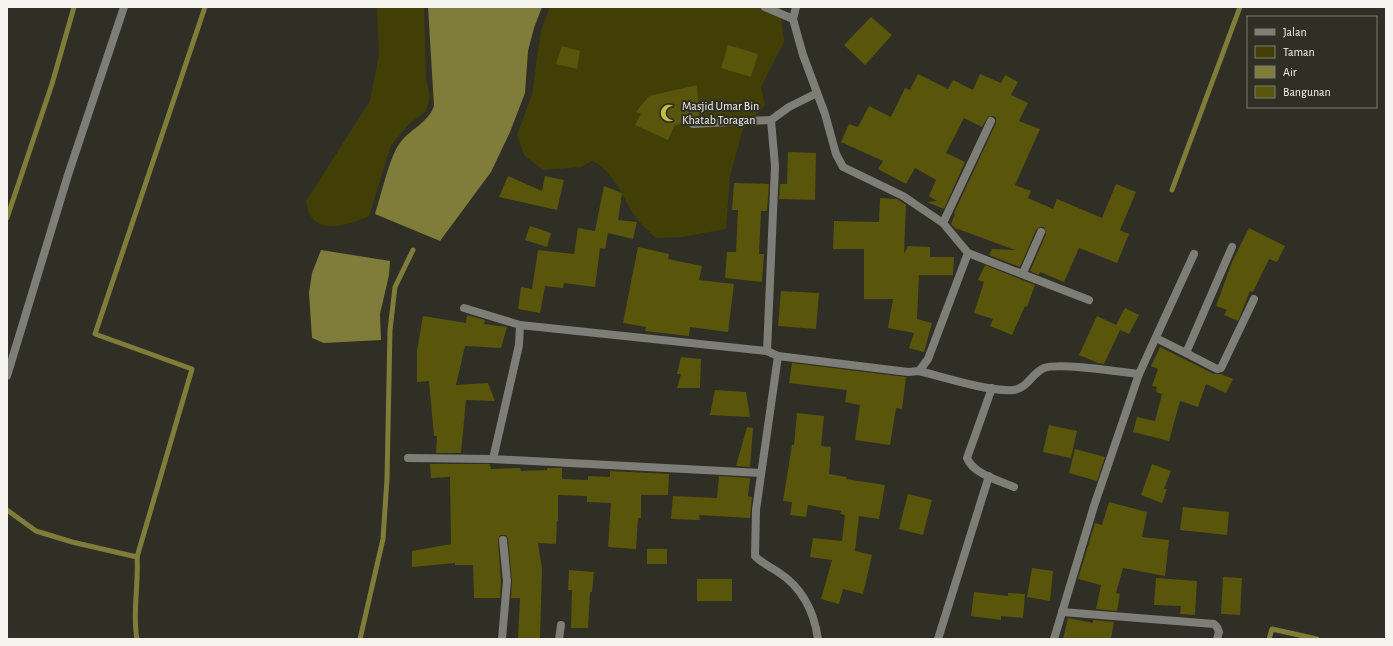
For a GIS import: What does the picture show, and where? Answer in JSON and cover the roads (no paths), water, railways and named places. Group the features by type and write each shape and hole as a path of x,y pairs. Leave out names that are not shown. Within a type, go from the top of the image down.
{"street":[{"path":"7,376 68,175 124,7"},
{"path":"765,7 794,19"},
{"path":"796,7 794,19 802,55 817,93 836,154 843,167 903,196 944,224 968,253 1023,273 1089,300"},
{"path":"693,124 771,120 790,107 817,93"},
{"path":"767,351 775,166 771,120"},
{"path":"944,224 991,121"},
{"path":"1023,273 1041,232"},
{"path":"1186,353 1232,247"},
{"path":"920,371 928,359 968,253"},
{"path":"1054,639 1094,506 1139,374 1194,254"},
{"path":"1156,338 1217,368 1221,368 1254,299"},
{"path":"464,308 520,325 767,351 778,356 908,372 920,371 992,388 1014,390 1028,384 1045,368 1068,366 1139,374"},
{"path":"493,459 519,345 520,325"},
{"path":"778,356 756,510 755,556 758,560 780,572 801,591 813,613 818,639"},
{"path":"992,388 967,458 969,464 975,469 1014,487"},
{"path":"408,458 493,459 761,473"},
{"path":"938,639 989,476"},
{"path":"502,540 507,581 502,639"},
{"path":"1062,612 1214,624 1217,626 1219,632 1217,639"},
{"path":"559,639 561,625"}],"water":[{"path":"428,7 542,7 534,28 528,51 525,93 510,132 491,172 440,241 375,214 389,166 396,149 404,138 428,117 434,106"},
{"path":"321,250 390,261 389,275 380,314 381,340 324,343 312,338 309,293 312,273"}],"waterway":[{"path":"7,218 52,84 74,7"},
{"path":"137,557 192,369 95,334 205,7"},
{"path":"1172,190 1240,7"},
{"path":"360,639 383,539 387,479 390,330 395,287 413,250"},
{"path":"7,510 36,531 72,542 137,557 135,609 137,639"},
{"path":"1269,639 1272,629 1317,639"}],"place":[{"name":"Masjid Umar Bin Khatab Toragan","path":"669,113"}]}
